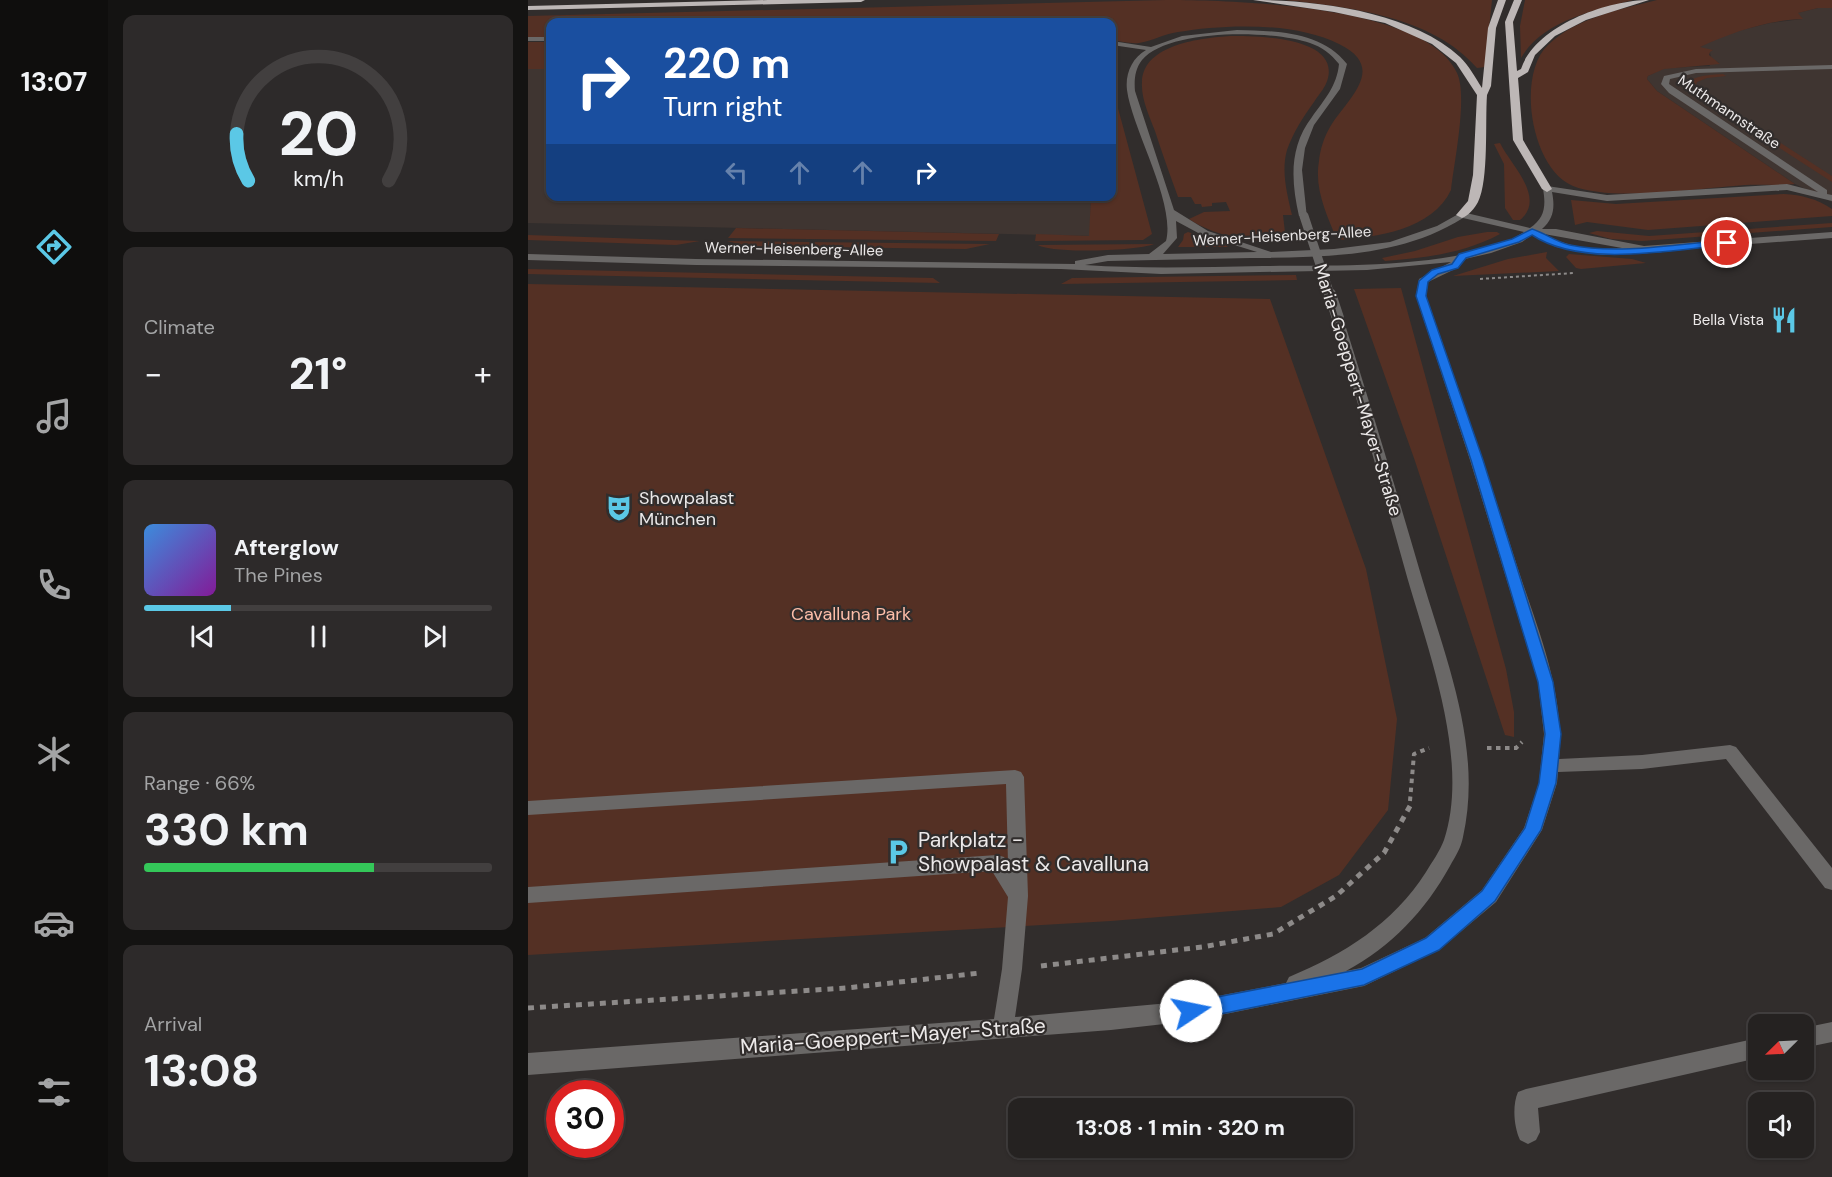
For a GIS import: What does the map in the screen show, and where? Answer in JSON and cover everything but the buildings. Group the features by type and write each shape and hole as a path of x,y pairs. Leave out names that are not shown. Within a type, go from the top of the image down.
{"highway":[{"path":"528,8 861,0"},
{"path":"1257,0 1347,12 1409,30 1427,38 1457,58 1482,95"},
{"path":"1462,215 1473,202 1478,175 1482,95 1487,86 1492,28 1502,0"},
{"path":"1518,0 1509,22 1510,59 1514,76 1518,140 1547,189"},
{"path":"1514,76 1525,70 1532,52 1540,43 1557,32 1600,13 1645,0"}],"street":[{"name":"Maria-Goeppert-Mayer-Straße","path":"1152,257 1171,242 1173,236 1170,212 1131,91 1131,71 1143,54 1192,36 1257,33 1307,41 1330,50 1342,64 1340,82 1310,125 1297,159 1296,175 1304,216 1382,462 1445,686 1458,748 1462,787 1454,840 1425,893 1387,934 1336,968 1257,999"},
{"path":"528,39 546,39"},
{"path":"1116,44 1152,49"},
{"name":"Muthmannstraße","path":"1832,67 1696,71 1667,78 1665,84 1672,91 1832,197"},
{"path":"1532,231 1543,223 1547,214 1549,200 1547,189 1606,198 1787,188 1832,197"},
{"path":"1170,212 1184,224 1208,236 1251,245 1272,255"},
{"path":"1462,215 1532,231 1546,240 1587,251 1603,252 1832,235"},
{"name":"Werner-Heisenberg-Allee","path":"1060,266 1108,258 1350,251 1397,243 1442,229 1462,215"},
{"name":"Werner-Heisenberg-Allee","path":"528,257 696,262 1060,266 1110,271 1356,267 1430,262 1462,256 1516,240 1532,231"},
{"name":"Maria-Goeppert-Mayer-Straße","path":"528,1064 1003,1028 1191,1011 1364,977 1432,944 1489,896 1533,830 1548,783 1553,734 1546,682 1477,460 1421,296 1423,281 1435,272 1455,266 1462,256"},
{"path":"1549,766 1642,762 1730,752 1832,882"},
{"path":"528,808 1015,777 1018,896 1012,969 1003,1028"},
{"path":"528,895 997,863 1018,896"},
{"path":"1814,1036 1832,1032"},
{"path":"1527,1132 1526,1100 1748,1050"}],"path":[{"path":"528,1008 846,988 1202,947 1273,934 1336,896 1384,853 1410,806 1414,754 1435,746 1516,748 1524,740"}],"shaded area":[{"path":"1818,8 1832,8 1832,202 1795,184 1657,91 1647,79 1648,76 1664,68 1710,66 1709,64 1719,63 1711,58 1710,52 1699,47 1729,33 1770,23 1802,19 1797,13"},
{"path":"528,69 546,69 546,201 1091,201 1090,236 528,223"}],"green space":[{"path":"1166,0 1279,5 1325,11 1369,20 1408,33 1439,50 1457,73 1460,84 1461,113 1451,190 1443,203 1431,214 1402,229 1369,237 1337,240 1320,192 1318,171 1328,131 1360,84 1361,63 1353,53 1339,44 1321,37 1281,28 1217,27 1173,33 1144,42 1129,43 1116,41 1116,18 546,18 546,37 528,37 528,16"},
{"path":"1285,0 1492,0 1485,67 1477,68 1458,50 1437,36 1413,25 1362,11"},
{"path":"1525,0 1633,0 1586,13 1556,26 1530,45 1521,58 1520,26"},
{"path":"1657,0 1832,0 1832,8 1818,8 1798,13 1803,19 1750,28 1700,47 1713,50 1709,55 1720,64 1664,69 1648,76 1647,79 1657,91 1795,184 1745,185 1657,193 1610,193 1573,186 1559,176 1547,161 1538,142 1531,98 1538,59 1548,45 1559,36 1585,21"},
{"path":"1230,36 1292,41 1308,46 1320,54 1328,64 1326,84 1292,137 1285,158 1287,191 1292,215 1283,215 1286,241 1261,241 1223,235 1189,219 1204,212 1230,211 1226,202 1212,203 1212,206 1202,207 1201,204 1195,204 1191,197 1178,197 1144,101 1142,82 1145,69 1152,59 1163,51 1190,41"},
{"path":"528,42 546,42 546,69 528,69"},
{"path":"1723,74 1726,76 1707,78 1697,82 1695,87 1757,129 1751,129 1701,97 1691,95 1683,87 1696,78"},
{"path":"1116,101 1152,234 1143,240 1035,241 1036,234 1089,236 1091,201 1116,201"},
{"path":"1762,131 1832,176 1832,182 1755,132"},
{"path":"1500,143 1524,181 1528,192 1530,202 1520,220 1513,220 1505,208 1504,164 1494,144"},
{"path":"1784,194 1815,200 1832,209 1832,216 1648,230 1587,222 1575,225 1571,200 1616,204"},
{"path":"1832,223 1832,227 1642,241 1611,239 1589,233 1597,231 1649,236"},
{"path":"736,228 999,234 996,241 728,238"},
{"path":"1188,232 1229,245 1227,247 1178,247 1184,234"},
{"path":"1487,232 1500,234 1473,246 1444,254 1385,261 1382,258 1415,251 1458,237"},
{"path":"528,235 700,241 676,245 528,240"},
{"path":"727,241 990,244 966,249 746,246"},
{"path":"1154,244 1096,250 1060,250 1038,245"},
{"path":"1547,252 1546,258 1559,271 1453,276 1508,259"},
{"path":"1569,254 1632,259 1646,263 1581,269 1576,268 1566,257"},
{"path":"528,269 933,278 940,283 528,274"},
{"path":"1296,275 1297,280 1061,284 1072,278"},
{"name":"Cavalluna Park","path":"528,284 1270,299 1366,569 1397,719 1388,810 1339,875 1281,907 1111,921 528,955"},
{"path":"1401,288 1506,669 1514,712 1514,737 1505,735 1415,461 1354,289"}],"place":[{"name":"Bella Vista","path":"1784,320"},
{"name":"Showpalast München","path":"619,508"},
{"name":"Parkplatz - Showpalast & Cavalluna","path":"898,852"}],"route":[{"path":"1191,1011 1364,977 1432,944 1489,896 1533,830 1548,783 1553,734 1546,682 1477,460 1421,296 1423,281 1435,272 1455,266 1462,256 1488,250 1516,240 1532,231 1546,240 1568,247 1603,252 1727,243"}]}
